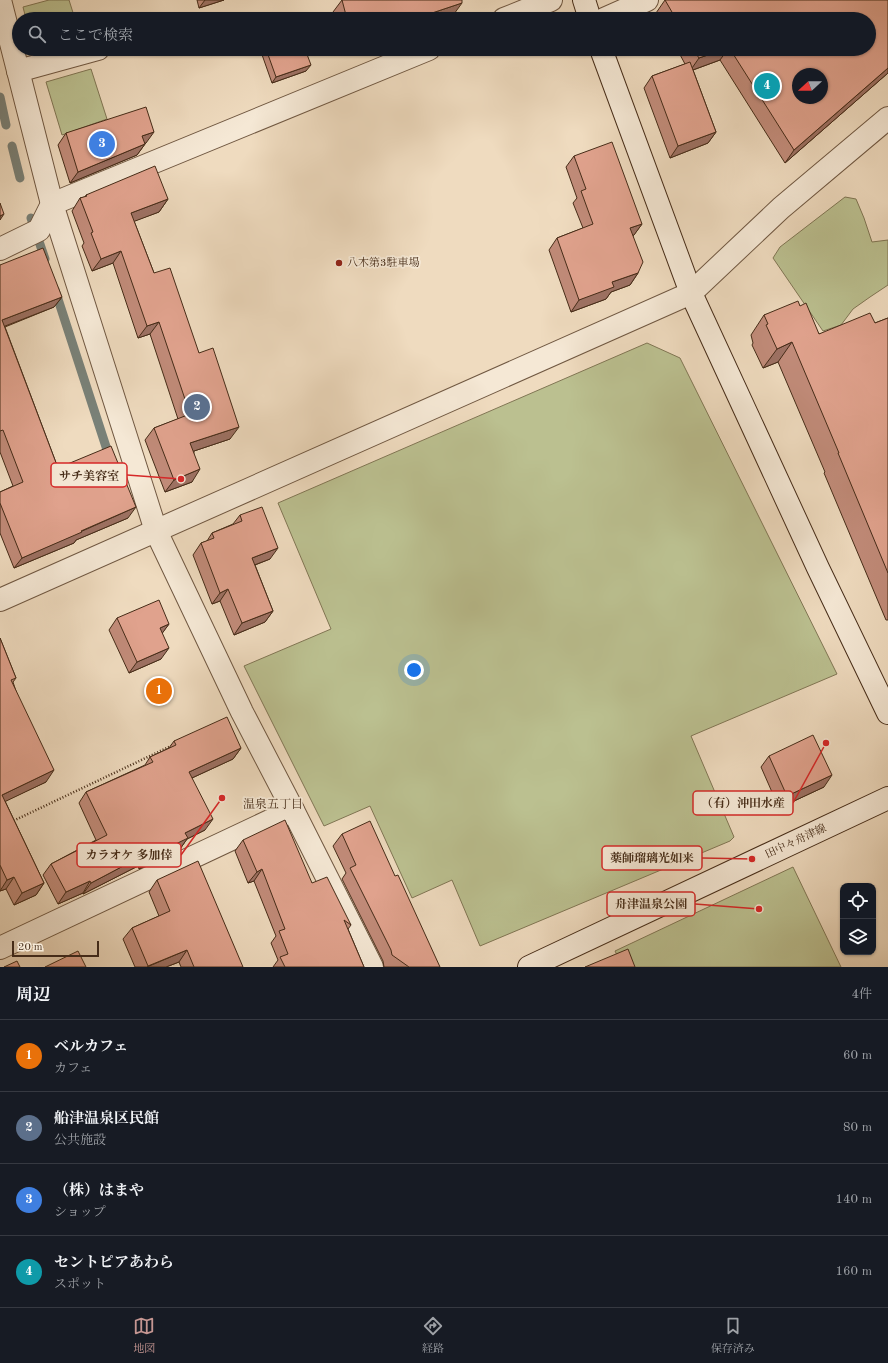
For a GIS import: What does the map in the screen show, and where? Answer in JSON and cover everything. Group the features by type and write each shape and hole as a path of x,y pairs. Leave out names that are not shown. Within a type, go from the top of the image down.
{"street":[{"path":"0,0 12,47"},
{"path":"521,12 551,0"},
{"path":"584,0 588,12"},
{"path":"620,12 647,0"},
{"path":"14,56 52,204 156,531 242,712 372,967"},
{"path":"18,71 73,56"},
{"path":"0,249 39,230 52,204 412,56"},
{"path":"604,56 691,293 818,568 888,713"},
{"path":"0,600 691,293 781,208 888,118"},
{"name":"田中々舟津線","path":"529,967 888,798"},
{"path":"0,948 293,810"}],"path":[{"path":"7,823 178,742"}],"green space":[{"path":"49,0 69,0 73,12 24,12 23,7"},
{"path":"35,56 51,56 36,61"},
{"path":"91,69 107,119 62,135 46,82"},
{"path":"845,197 856,199 872,242 888,240 888,285 853,309 841,325 823,331 773,258 780,247"},
{"path":"647,343 680,358 837,674 691,736 734,837 730,841 480,946 452,880 412,898 370,806 324,826 244,666 331,629 278,503"},
{"path":"793,867 841,967 623,967 615,951"}],"building":[{"path":"342,0 462,0 462,3 435,12 345,12"},
{"path":"665,0 888,0 888,68 794,150 734,56 876,56 876,12 672,12"},
{"path":"268,56 308,56 311,65 276,77"},
{"path":"690,62 716,132 678,146 652,76"},
{"path":"146,107 154,132 142,136 145,144 78,172 66,133"},
{"path":"612,142 642,224 630,228 643,262 638,273 612,282 614,287 579,300 557,238 593,224 581,191 586,189 574,156"},
{"path":"155,166 168,199 131,213 154,273 170,268 199,353 213,348 239,427 190,443 200,469 174,480 154,428 190,414 159,322 147,326 121,251 101,259 91,233 93,232 80,198"},
{"path":"0,203 4,214 0,216"},
{"path":"43,248 62,297 2,320 58,468 111,446 136,507 22,558 0,503 0,492 23,482 3,430 0,431 0,265"},
{"path":"798,301 800,306 806,303 819,334 870,313 875,323 888,318 888,573 792,342 777,349 766,325 768,324 764,315"},
{"path":"262,507 278,548 252,558 273,611 242,623 228,589 220,593 201,543 214,538 212,533 242,521 240,515"},
{"path":"159,600 169,624 160,628 169,648 137,662 117,618"},
{"path":"0,638 16,678 11,680 54,770 2,795 44,883 22,893 14,877 7,880 0,865"},
{"path":"227,717 241,748 189,772 213,819 185,833 188,838 147,858 146,854 91,883 90,881 66,892 51,864 107,835 86,792 153,762 150,757 176,745 174,741"},
{"path":"813,735 832,775 787,796 769,756"},
{"path":"285,820 312,883 327,877 351,925 344,920 364,967 285,967 280,957 288,954 279,931 285,929 262,869 257,872 243,840"},
{"path":"370,821 395,876 398,875 440,967 409,967 392,955 391,950 350,868 356,865 342,834"},
{"path":"198,861 243,967 194,967 187,950 148,966 132,928 170,911 157,880"},
{"path":"628,949 635,967 585,967"},
{"path":"78,951 86,967 45,967"},
{"path":"17,961 20,967 4,967"}],"waterway":[{"path":"0,97 6,125"},
{"path":"12,146 20,178"},
{"path":"31,218 45,259"},
{"path":"55,290 110,459"}],"place":[{"name":"セントピアあわら","path":"767,86"},
{"name":"（株）はまや","path":"102,144"},
{"name":"八木第3駐車場","path":"339,263"},
{"name":"船津温泉区民館","path":"197,407"},
{"name":"サチ美容室","path":"181,479"},
{"name":"ベルカフェ","path":"159,691"},
{"name":"（有）沖田水産","path":"826,743"},
{"name":"カラオケ 多加倖","path":"222,798"},
{"name":"薬師瑠璃光如来","path":"752,859"},
{"name":"舟津温泉公園","path":"759,909"}],"district":[{"name":"温泉五丁目","path":"273,805"}]}
